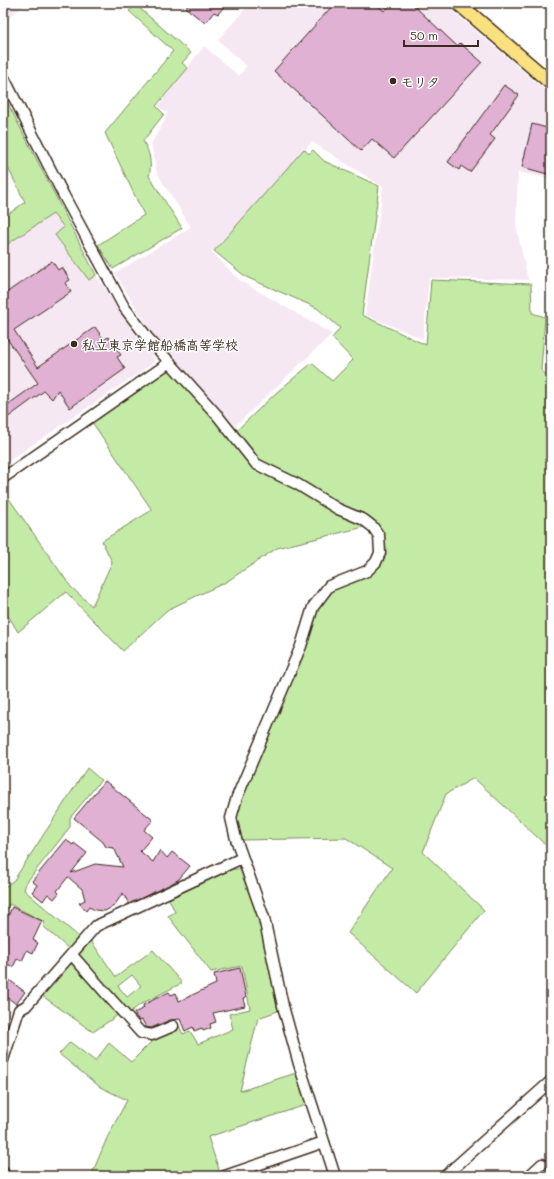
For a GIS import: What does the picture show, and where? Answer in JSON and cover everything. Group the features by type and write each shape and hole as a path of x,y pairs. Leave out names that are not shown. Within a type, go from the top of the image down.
{"main road":[{"path":"458,3 551,83"}],"street":[{"path":"3,76 64,196 124,307 147,337 217,415 256,464 297,484 338,509 364,520 373,527 379,536 380,553 376,562 367,571 329,586 313,607 301,646 237,797 231,818 242,858 264,918 282,1006 335,1176"},
{"path":"3,478 170,362"},
{"path":"3,1060 19,1010 26,1006 96,926 242,858"},
{"path":"72,955 141,1033 152,1035 173,1026"},
{"path":"445,1176 551,1081"},
{"path":"225,1176 324,1142"},
{"path":"529,1176 542,1164"},
{"path":"3,1172 4,1176"}],"shaded area":[{"path":"3,3 27,3 4,21"},
{"path":"250,3 443,3 551,95 551,179 518,172 516,225 528,280 429,278 423,339 365,315 383,187 312,142 212,252 239,280 332,334 234,427 152,334 115,273 191,227 157,173 151,144 164,122 167,113 158,106 204,46 239,76 246,66 218,40"},
{"name":"私立東京学館船橋高等学校","path":"53,214 64,227 55,236 89,280 96,275 133,331 155,358 152,364 3,465 3,247"}],"green space":[{"path":"133,3 136,3 136,5 191,53 182,63 188,68 156,106 164,114 143,141 150,158 149,176 182,228 113,269 98,245 144,215 105,133 173,51 129,11 135,5"},
{"path":"3,94 96,275 89,280 55,235 64,227 53,214 3,247 3,218 25,202 3,158"},
{"path":"304,149 309,154 313,150 324,161 379,186 362,315 426,345 431,280 531,284 532,313 545,317 541,370 551,379 551,850 474,778 446,794 423,852 484,910 416,993 348,933 392,868 346,838 242,840 236,814 309,639 320,604 329,592 336,587 381,562 385,554 386,546 383,532 376,522 366,514 340,505 300,481 259,460 235,432 277,392 312,363 332,381 353,360 332,338 340,328 317,308 246,277 214,251"},
{"path":"167,369 172,371 252,465 368,526 277,548 226,582 167,610 123,651 66,592 18,632 3,607 3,490 71,587 92,606 112,562 102,541 152,510 92,422"},
{"path":"87,768 101,780 70,818 70,827 26,883 24,890 78,936 70,950 43,926 45,922 9,904 3,916 3,888 14,880"},
{"path":"232,869 240,869 259,920 278,1011 258,1018 240,1091 296,1073 306,1105 208,1137 221,1176 91,1176 107,1138 127,1100 100,1087 59,1054 70,1042 95,1061 109,1043 131,1062 151,1042 149,1040 161,1036 179,1026 183,1034 190,1031 198,1044 233,1029 229,1014 250,1009 242,966 211,972 168,916 175,912 169,899"},
{"path":"91,941 116,977 153,950 182,983 141,1004 129,1013 78,956","holes":["132,975 141,986 127,997 118,986"]},
{"path":"70,964 75,964 118,1015 93,1032 41,995"}],"building":[{"path":"189,3 227,3 218,14 214,12 205,23 186,8"},
{"name":"モリタ","path":"335,3 375,3 384,11 392,3 411,3 457,46 460,43 482,62 394,158 372,139 361,151 274,71"},
{"path":"504,85 519,95 490,135 495,139 470,172 461,166 459,170 448,162"},
{"path":"532,124 551,129 551,175 522,167"},
{"path":"52,261 58,270 62,267 70,280 65,283 71,292 14,330 38,367 95,327 104,340 108,337 121,355 117,357 125,369 70,408 58,390 52,399 44,391 3,421 3,408 38,383 3,333 3,295"},
{"path":"105,781 153,820 144,830 152,837 140,851 153,862 160,850 167,858 172,852 190,866 179,879 171,884 129,904 123,893 114,906 105,911 95,910 89,907 86,911 79,903 85,900 82,889 68,877 57,891 59,893 54,899 48,894 43,901 32,892 37,885 32,881 66,840 73,845 74,843 87,853 71,873 95,864 123,867 114,848 106,847 103,842 74,818"},
{"path":"12,907 42,921 33,940 38,943 33,953 27,950 22,961 17,959 13,967 3,962 3,919 5,914 8,916"},
{"path":"240,968 246,997 243,998 245,1006 213,1013 216,1022 210,1024 211,1028 203,1031 202,1028 194,1031 193,1027 185,1031 180,1019 170,1020 151,1028 146,1027 142,1020 139,1021 134,1013 144,1008 143,1005 169,992 171,995 176,993 179,1001 216,984 214,974"},
{"path":"3,975 25,992 16,1004 3,994"}],"place":[{"name":"モリタ","path":"393,81"},
{"name":"私立東京学館船橋高等学校","path":"74,344"}]}
